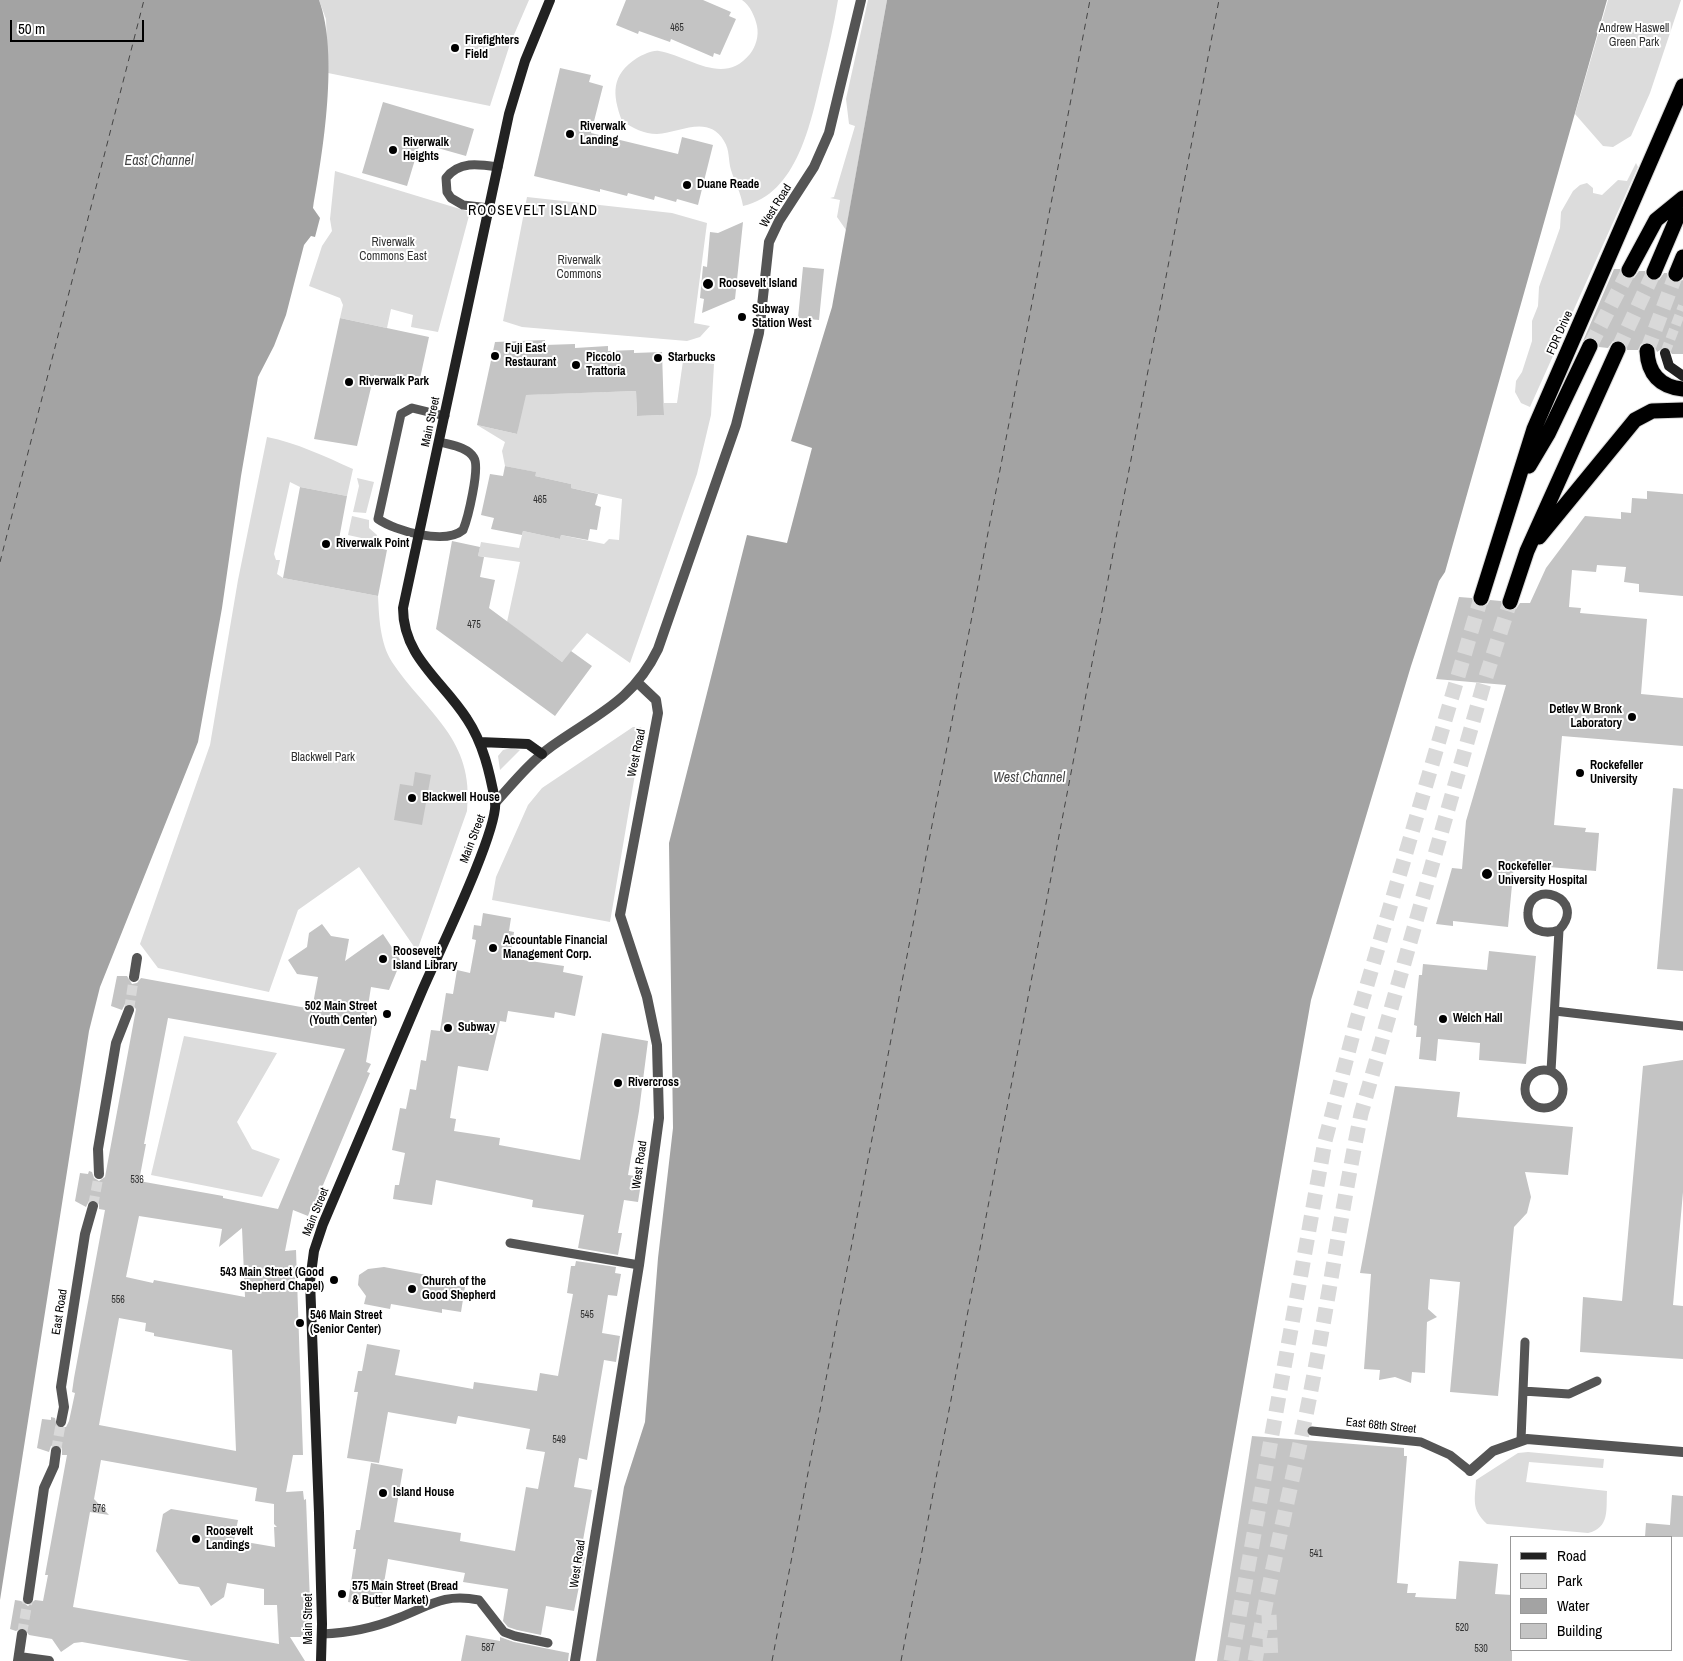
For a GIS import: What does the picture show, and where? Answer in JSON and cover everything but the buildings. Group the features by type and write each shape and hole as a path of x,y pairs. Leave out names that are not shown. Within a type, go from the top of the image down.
{"highway":[{"name":"FDR Drive","path":"1481,598 1534,429 1683,86"},
{"path":"1629,270 1656,220 1683,198"},
{"path":"1654,272 1683,204"},
{"path":"1676,274 1683,257"},
{"path":"1516,489 1548,434 1590,346"},
{"path":"1510,602 1527,551 1618,349"},
{"path":"1647,351 1649,365 1656,379 1668,387 1683,389"},
{"path":"1527,551 1635,420 1652,410 1683,410"}],"street":[{"name":"Main Street","path":"321,1661 322,1634 310,1272 314,1251 323,1224 496,814 495,803 479,742 460,708 418,659 404,627 403,608 446,416 498,167 520,77 550,0"},
{"name":"West Road","path":"542,754 621,700 638,683 658,649 733,434 757,342 769,242 776,226 814,167 830,133 861,0"},
{"path":"1665,353 1669,366 1683,376"},
{"name":"West Road","path":"575,1661 639,1265 659,1118 658,1044 648,997 620,915 658,713 656,700 638,683"},
{"path":"479,742 528,744 542,754"},
{"name":"Main Street","path":"495,803 542,754"},
{"path":"134,977 137,958"},
{"path":"99,1174 98,1149 116,1043 129,1010"},
{"name":"East Road","path":"61,1422 64,1407 61,1387 86,1234 93,1206"},
{"path":"1470,1471 1493,1452 1520,1440 1683,1452"},
{"path":"28,1599 44,1488 54,1466 56,1452"},
{"path":"22,1634 19,1659 49,1661"}],"lane":[{"path":"489,208 456,202 447,192 446,178 452,171 462,166 472,164 498,167"},
{"path":"440,442 461,448 474,458 476,466 466,523 460,532 449,537 419,534 386,525 378,519 397,424 401,414 412,408 446,416"},
{"path":"1551,1071 1558,930 1567,916 1566,907 1562,900 1554,894 1544,894 1535,898 1529,906 1528,916 1532,925 1539,932 1549,934 1558,930"},
{"path":"1555,1011 1683,1026"},
{"path":"1551,1071 1559,1077 1564,1086 1562,1096 1552,1107 1538,1108 1526,1096 1526,1084 1536,1072 1551,1071"},
{"path":"510,1243 639,1265"},
{"path":"1520,1440 1525,1342"},
{"path":"1523,1391 1569,1394 1597,1381"},
{"name":"East 68th Street","path":"1312,1432 1421,1442 1450,1455 1470,1471"},
{"path":"322,1634 341,1633 373,1626 440,1600 459,1596 479,1600 504,1632 548,1643"}],"green space":[{"path":"319,0 529,0 510,44 490,106 328,73 326,19"},
{"path":"742,0 838,0 813,113 799,153 777,187 762,199 743,206 731,170 727,148 717,133 710,128 702,127 657,134 639,130 622,121 615,94 618,78 628,64 653,51 671,54 706,67 718,69 740,64 752,51 758,33 750,8"},
{"path":"868,0 887,0 846,230 837,217 840,200 830,198 834,197 855,126 849,124 846,99"},
{"name":"Andrew Haswell Green Park","path":"1608,0 1681,0 1650,93 1631,136 1613,147 1603,146 1575,114"},
{"path":"1636,163 1638,167 1530,407 1521,403 1515,392 1516,381 1522,372 1532,341 1532,321 1538,306 1539,287 1560,228 1561,212 1573,191 1580,185 1587,183 1593,188 1593,193 1602,195 1618,180 1627,181"},
{"name":"Riverwalk Commons East","path":"335,171 470,212 438,332 411,327 413,315 391,309 387,328 340,318 343,305 340,298 309,286 322,246 332,231 330,219"},
{"name":"Riverwalk Commons","path":"527,197 672,213 707,223 694,323 710,326 700,337 687,341 522,327 503,321"},
{"path":"683,361 714,364 711,415 697,474 630,663 587,633 562,662 507,622 520,562 478,556 481,542 519,548 523,531 560,539 561,535 604,544 609,539 619,540 622,499 571,488 571,484 535,476 535,472 505,466 502,451 505,442 477,425 517,434 521,395 636,391 637,416 664,415 664,403 677,403"},
{"name":"Blackwell Park","path":"267,437 300,446 353,469 347,496 300,487 290,482 274,554 276,560 280,560 277,574 283,578 378,596 381,630 388,655 446,729 464,765 468,786 467,811 417,951 359,867 298,910 269,992 158,968 140,944 210,745 238,580"},
{"path":"357,478 374,482 366,513 353,512 359,486"},
{"path":"352,516 369,520 369,528 377,535 375,541 348,535"},
{"path":"633,727 641,727 642,733 610,922 492,900 496,877 528,805 542,788"},
{"path":"511,748 520,750 500,770 498,756 503,750"},
{"path":"184,1036 277,1053 237,1122 252,1149 280,1159 262,1197 151,1175"},
{"path":"1528,1452 1604,1459 1603,1468 1529,1462 1526,1482 1607,1491 1605,1517 1600,1527 1588,1533 1487,1524 1482,1519 1478,1514 1475,1504 1476,1480 1518,1453"}],"water":[{"name":"East Channel","path":"0,0 319,0 325,22 329,75 325,131 313,208 320,218 315,237 311,236 304,245 286,315 274,346 258,377 241,476 222,608 198,742 100,987 89,1031 0,1600"},
{"name":"West Channel","path":"887,0 1607,0 1445,572 1439,581 1411,666 1311,1000 1195,1661 596,1661 624,1487 645,1422 658,1258 673,1128 669,843 747,535 787,543 812,448 791,441 832,307"}],"ferry route":[{"path":"0,562 144,0"},
{"path":"772,1661 1090,0"},
{"path":"901,1661 1219,0"}],"tunnel":[{"path":"1590,346 1629,270"},
{"path":"1618,349 1654,272"},
{"path":"1647,351 1676,274"},
{"path":"1665,353 1683,306"},
{"path":"1231,1661 1325,1141 1357,1019 1481,598"},
{"path":"1255,1661 1272,1570 1313,1382 1361,1114 1484,683 1510,602"},
{"path":"129,1010 134,977"},
{"path":"93,1206 99,1174"},
{"path":"56,1451 61,1422"},
{"path":"22,1634 28,1599"},
{"path":"1269,1615 1271,1661"}],"place":[{"name":"Firefighters Field","path":"455,48"},
{"name":"Riverwalk Landing","path":"570,134"},
{"name":"Riverwalk Heights","path":"393,150"},
{"name":"Duane Reade","path":"687,185"},
{"name":"Roosevelt Island","path":"708,284"},
{"name":"Subway Station West","path":"742,317"},
{"name":"Fuji East Restaurant","path":"495,356"},
{"name":"Starbucks","path":"658,358"},
{"name":"Piccolo Trattoria","path":"576,365"},
{"name":"Riverwalk Park","path":"349,382"},
{"name":"Riverwalk Point","path":"326,544"},
{"name":"Detlev W Bronk Laboratory","path":"1632,717"},
{"name":"Rockefeller University","path":"1580,773"},
{"name":"Blackwell House","path":"412,798"},
{"name":"Rockefeller University Hospital","path":"1487,874"},
{"name":"Accountable Financial Management Corp.","path":"493,948"},
{"name":"Roosevelt Island Library","path":"383,959"},
{"name":"502 Main Street (Youth Center)","path":"387,1014"},
{"name":"Welch Hall","path":"1443,1019"},
{"name":"Subway","path":"448,1028"},
{"name":"Rivercross","path":"618,1083"},
{"name":"543 Main Street (Good Shepherd Chapel)","path":"334,1280"},
{"name":"Church of the Good Shepherd","path":"412,1289"},
{"name":"546 Main Street (Senior Center)","path":"300,1323"},
{"name":"Island House","path":"383,1493"},
{"name":"Roosevelt Landings","path":"196,1539"},
{"name":"575 Main Street (Bread & Butter Market)","path":"342,1594"}],"district":[{"name":"ROOSEVELT ISLAND","path":"533,211"}]}
